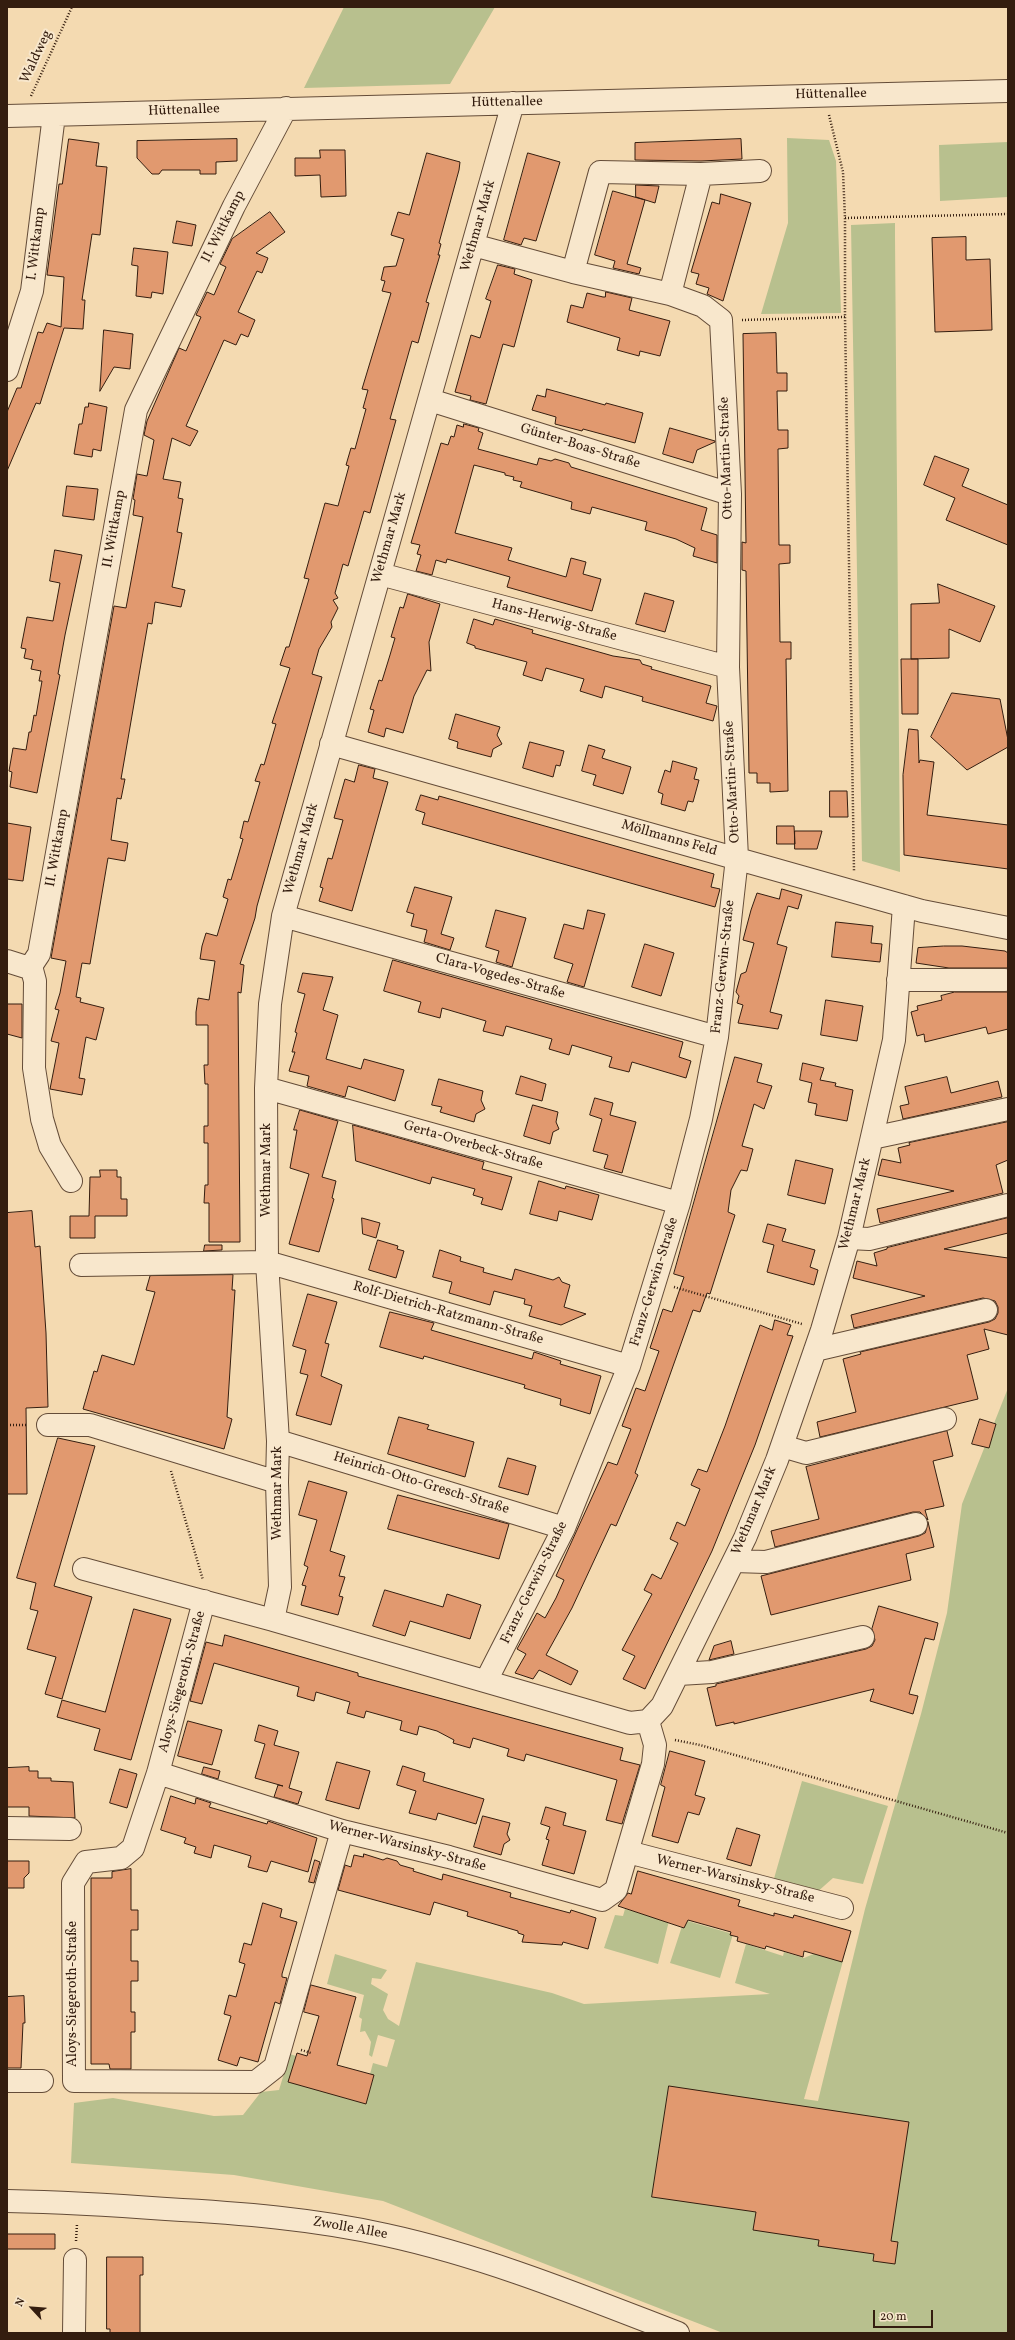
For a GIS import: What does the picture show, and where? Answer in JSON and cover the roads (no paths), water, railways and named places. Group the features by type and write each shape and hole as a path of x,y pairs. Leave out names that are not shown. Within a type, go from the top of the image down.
{"street":[{"name":"Hüttenallee","path":"14,116 1008,91"},
{"name":"Wethmar Mark","path":"273,1620 280,1587 277,1482 278,1441 267,1262 266,1088 270,1004 283,916 513,103"},
{"name":"II. Wittkamp","path":"19,964 39,954 136,410 231,213 286,108"},
{"name":"I. Wittkamp","path":"7,370 32,291 54,115"},
{"path":"573,272 600,172 700,174 760,171"},
{"path":"473,245 573,272 670,294 700,174"},
{"name":"Otto-Martin-Straße","path":"670,294 703,306 722,320 730,494 728,667 737,858"},
{"name":"Günter-Boas-Straße","path":"430,400 730,494"},
{"name":"Hans-Herwig-Straße","path":"380,574 728,667"},
{"name":"Möllmanns Feld","path":"331,744 904,906 964,921 1008,928"},
{"name":"Franz-Gerwin-Straße","path":"486,1681 564,1528 629,1366 656,1281 679,1203 701,1119 717,1037 737,858"},
{"name":"Wethmar Mark","path":"651,1729 734,1561 782,1446 822,1330 849,1238 894,1040 904,906"},
{"name":"Clara-Vogedes-Straße","path":"283,916 717,1037"},
{"path":"19,964 35,982 34,1068 42,1119 50,1146 71,1181"},
{"path":"898,980 1005,980"},
{"name":"Gerta-Overbeck-Straße","path":"266,1088 679,1203"},
{"path":"872,1138 1008,1108"},
{"path":"849,1238 869,1239 1008,1205"},
{"name":"Rolf-Dietrich-Ratzmann-Straße","path":"81,1265 267,1262 629,1366"},
{"path":"815,1350 986,1310"},
{"path":"782,1446 806,1453 945,1419"},
{"path":"48,1425 90,1425 277,1482"},
{"name":"Heinrich-Otto-Gresch-Straße","path":"278,1441 564,1528"},
{"path":"734,1561 766,1562 916,1524"},
{"path":"84,1569 273,1620 651,1729"},
{"name":"Aloys-Siegeroth-Straße","path":"204,1601 158,1773 133,1848 122,1858 86,1862 73,1883 74,2081 256,2082 274,2067 342,1831"},
{"path":"679,1674 712,1672 863,1637"},
{"name":"Werner-Warsinsky-Straße","path":"158,1773 342,1831 449,1857 602,1900 616,1890 628,1852 653,1764 651,1729"},
{"path":"7,1828 70,1828"},
{"name":"Werner-Warsinsky-Straße","path":"628,1852 842,1908"},
{"path":"7,2081 42,2081"},
{"name":"Zwolle Allee","path":"7,2201 78,2203 253,2214 324,2223 386,2235 512,2270 678,2333"},
{"path":"74,2333 75,2260"}]}
